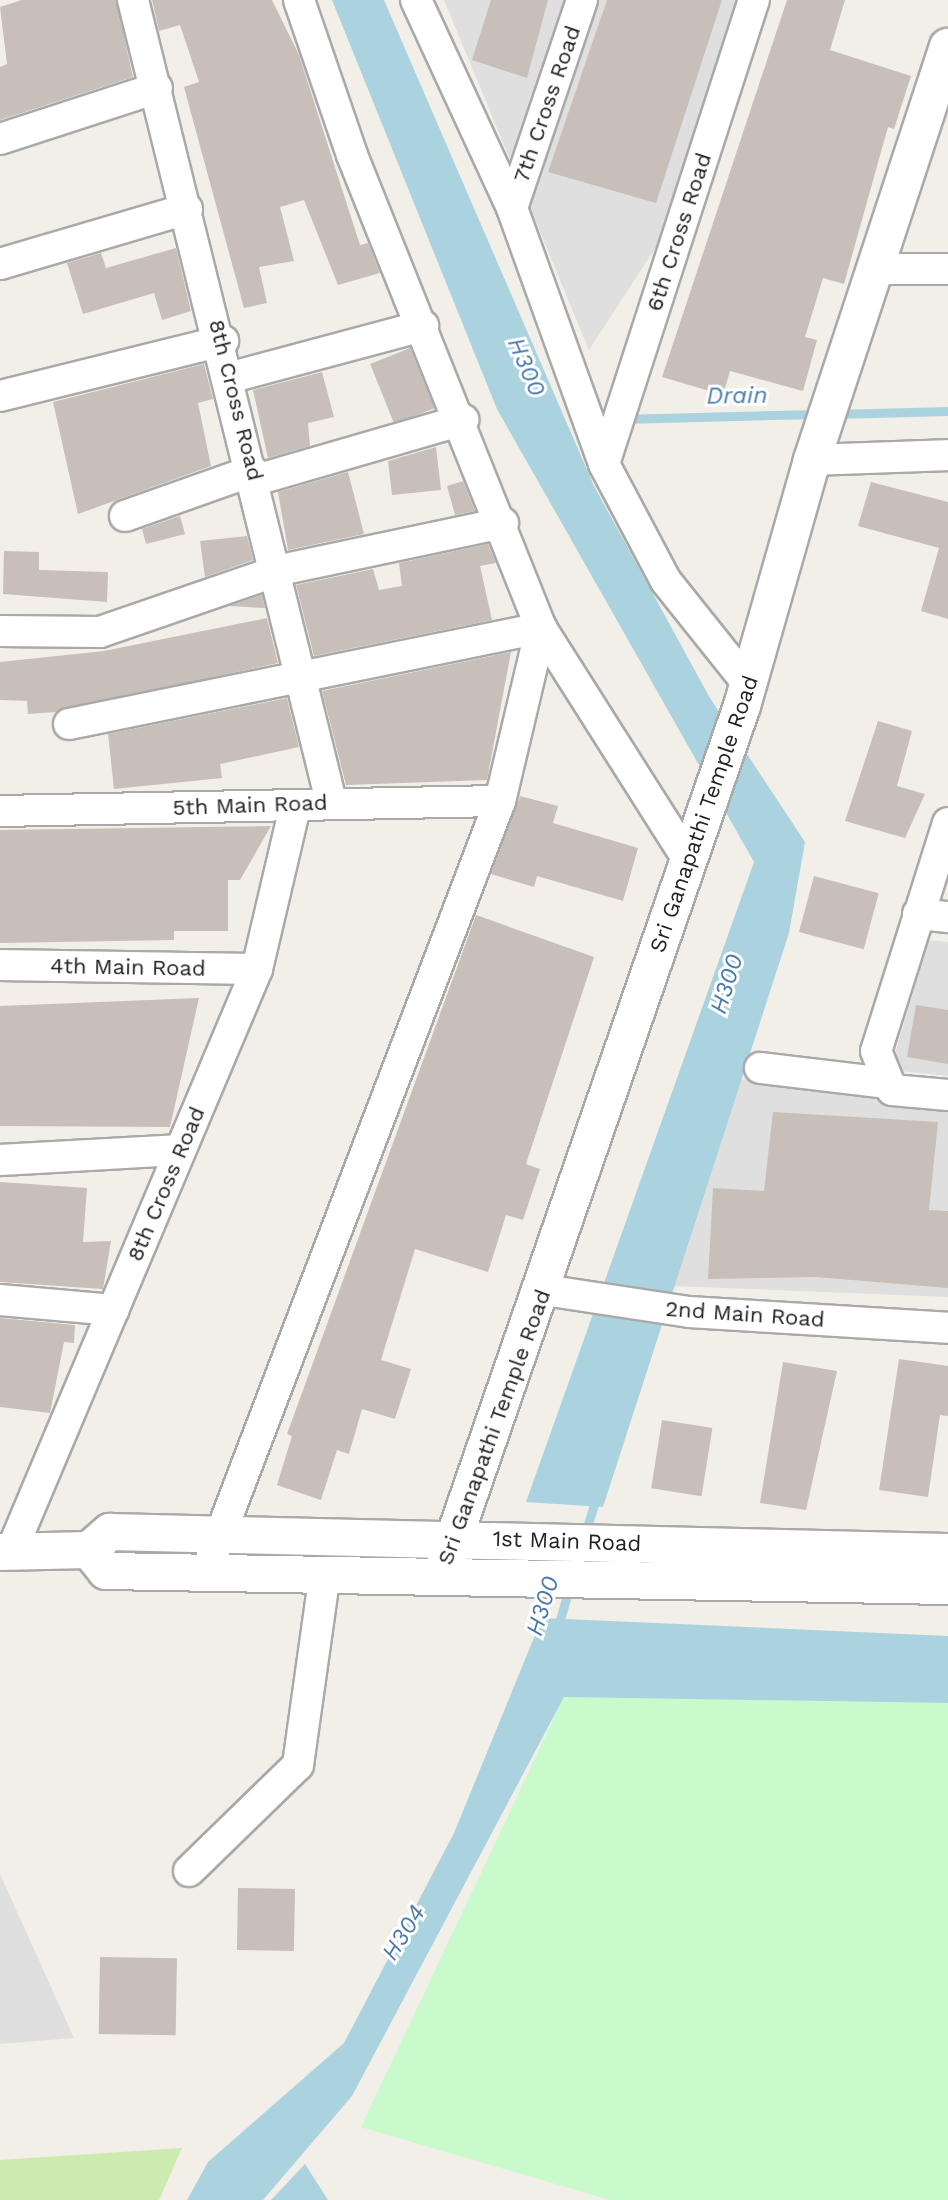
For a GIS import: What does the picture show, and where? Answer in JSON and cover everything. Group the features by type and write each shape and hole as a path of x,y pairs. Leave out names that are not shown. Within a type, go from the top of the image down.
{"street":[{"name":"8th Cross Road","path":"133,0 280,570 331,801"},
{"path":"299,0 352,155 463,420 541,628 689,861"},
{"path":"416,0 512,208 604,464 666,581 745,696"},
{"name":"7th Cross Road","path":"512,208 582,0"},
{"name":"6th Cross Road","path":"604,464 754,0"},
{"name":"Sri Ganapathi Temple Road","path":"441,1576 452,1536 544,1290 745,696 812,460 875,269 942,82 948,47"},
{"path":"0,139 157,88"},
{"path":"0,264 187,209"},
{"path":"875,269 948,269"},
{"path":"232,377 423,326"},
{"path":"0,396 223,341"},
{"path":"125,516 254,476 463,420"},
{"path":"812,460 948,455"},
{"path":"0,631 100,632 280,570 503,523"},
{"path":"69,724 303,679 541,628"},
{"path":"206,1572 500,801 541,628"},
{"name":"5th Main Road","path":"0,811 295,807 331,801 500,801"},
{"name":"8th Cross Road","path":"6,1552 114,1310 257,969 295,807"},
{"path":"885,1083 876,1051 933,916 948,823"},
{"name":"4th Main Road","path":"0,965 257,969"},
{"path":"760,1068 885,1083 948,1095"},
{"path":"0,1160 180,1150"},
{"name":"2nd Main Road","path":"544,1290 689,1312 948,1328"},
{"path":"0,1300 114,1310"},
{"name":"1st Main Road","path":"6,1552 89,1550 110,1532 452,1536 948,1552"},
{"path":"89,1550 106,1571 948,1586"},
{"path":"189,1871 298,1765 325,1574"}],"shaded area":[{"path":"444,0 738,0 656,247 589,350"},
{"path":"929,940 948,942 948,1076 890,1070"},
{"path":"741,1079 948,1105 948,1297 674,1286"},
{"path":"0,1874 74,2038 0,2044"}],"green space":[{"path":"564,1697 948,1703 948,2200 610,2200 361,2127"},
{"path":"182,2148 159,2200 0,2200 0,2160"}],"water":[{"path":"332,0 384,0 594,486 710,698 805,842 789,933 603,1507 526,1502 754,862 497,409"},
{"name":"H304","path":"542,1618 948,1636 948,1703 564,1697 352,2096 263,2200 187,2200 208,2162 344,2043 454,1833"},
{"path":"305,2164 328,2200 271,2200"}],"building":[{"path":"22,0 116,0 133,77 0,120 0,67 7,64 0,7"},
{"path":"152,0 272,0 299,55 360,245 368,243 380,273 338,285 304,200 280,207 294,261 259,267 267,303 244,308 184,87 199,82 180,25 159,31"},
{"path":"491,0 548,0 527,78 472,60"},
{"path":"607,0 722,0 656,203 548,172"},
{"path":"787,0 845,0 830,50 911,76 894,129 888,127 844,284 823,278 805,337 817,340 803,391 730,371 723,395 662,377"},
{"path":"176,248 191,311 162,320 154,293 83,314 67,263 101,253 106,268"},
{"path":"410,348 434,408 394,424 370,364"},
{"path":"204,364 213,399 198,403 211,466 78,514 53,402"},
{"path":"322,372 334,417 308,423 310,446 268,458 253,390"},
{"path":"436,447 441,490 392,495 388,461"},
{"path":"348,472 364,534 288,550 278,492"},
{"path":"463,481 475,511 455,515 447,486"},
{"path":"871,482 948,502 948,619 921,611 939,548 858,526"},
{"path":"180,516 185,534 146,544 142,529"},
{"path":"247,536 253,560 205,577 200,541"},
{"path":"488,544 496,563 480,566 492,620 314,656 296,585 373,569 379,590 402,586 399,563"},
{"path":"4,551 39,552 39,570 108,572 107,602 3,594"},
{"path":"262,595 265,608 229,606"},
{"path":"267,618 278,663 56,712 28,714 27,701 0,700 0,662 104,651"},
{"path":"511,652 487,780 346,785 322,691"},
{"path":"287,698 299,747 220,764 222,778 114,789 108,734"},
{"path":"878,721 912,731 897,786 925,794 905,838 845,821"},
{"path":"520,796 558,806 553,823 638,848 623,901 537,876 534,887 491,874"},
{"path":"271,826 240,880 228,880 228,931 174,931 174,940 0,943 0,830"},
{"path":"814,876 879,893 864,949 799,932"},
{"path":"476,915 594,957 526,1164 540,1169 523,1220 506,1215 488,1272 415,1249 381,1360 411,1369 395,1419 362,1409 349,1454 337,1450 321,1500 277,1485 292,1436 287,1434"},
{"path":"199,998 170,1127 0,1126 0,1006"},
{"path":"916,1005 948,1010 948,1064 907,1057"},
{"path":"773,1112 938,1122 929,1210 948,1211 948,1288 816,1277 708,1279 713,1188 764,1191"},
{"path":"0,1182 87,1188 83,1242 111,1241 103,1289 0,1282"},
{"path":"0,1318 75,1325 74,1343 64,1342 50,1413 0,1407"},
{"path":"899,1359 948,1366 948,1416 940,1415 928,1497 879,1490"},
{"path":"783,1362 837,1371 806,1510 760,1503"},
{"path":"662,1420 712,1428 702,1496 651,1488"},
{"path":"238,1888 295,1889 294,1951 237,1950"},
{"path":"100,1957 177,1958 176,2035 99,2034"}],"waterway":[{"name":"Drain","path":"835,414 948,411"},
{"name":"Drain","path":"623,419 817,414"},
{"name":"H300","path":"584,1537 596,1498"},
{"name":"H300","path":"557,1629 570,1586"}]}
